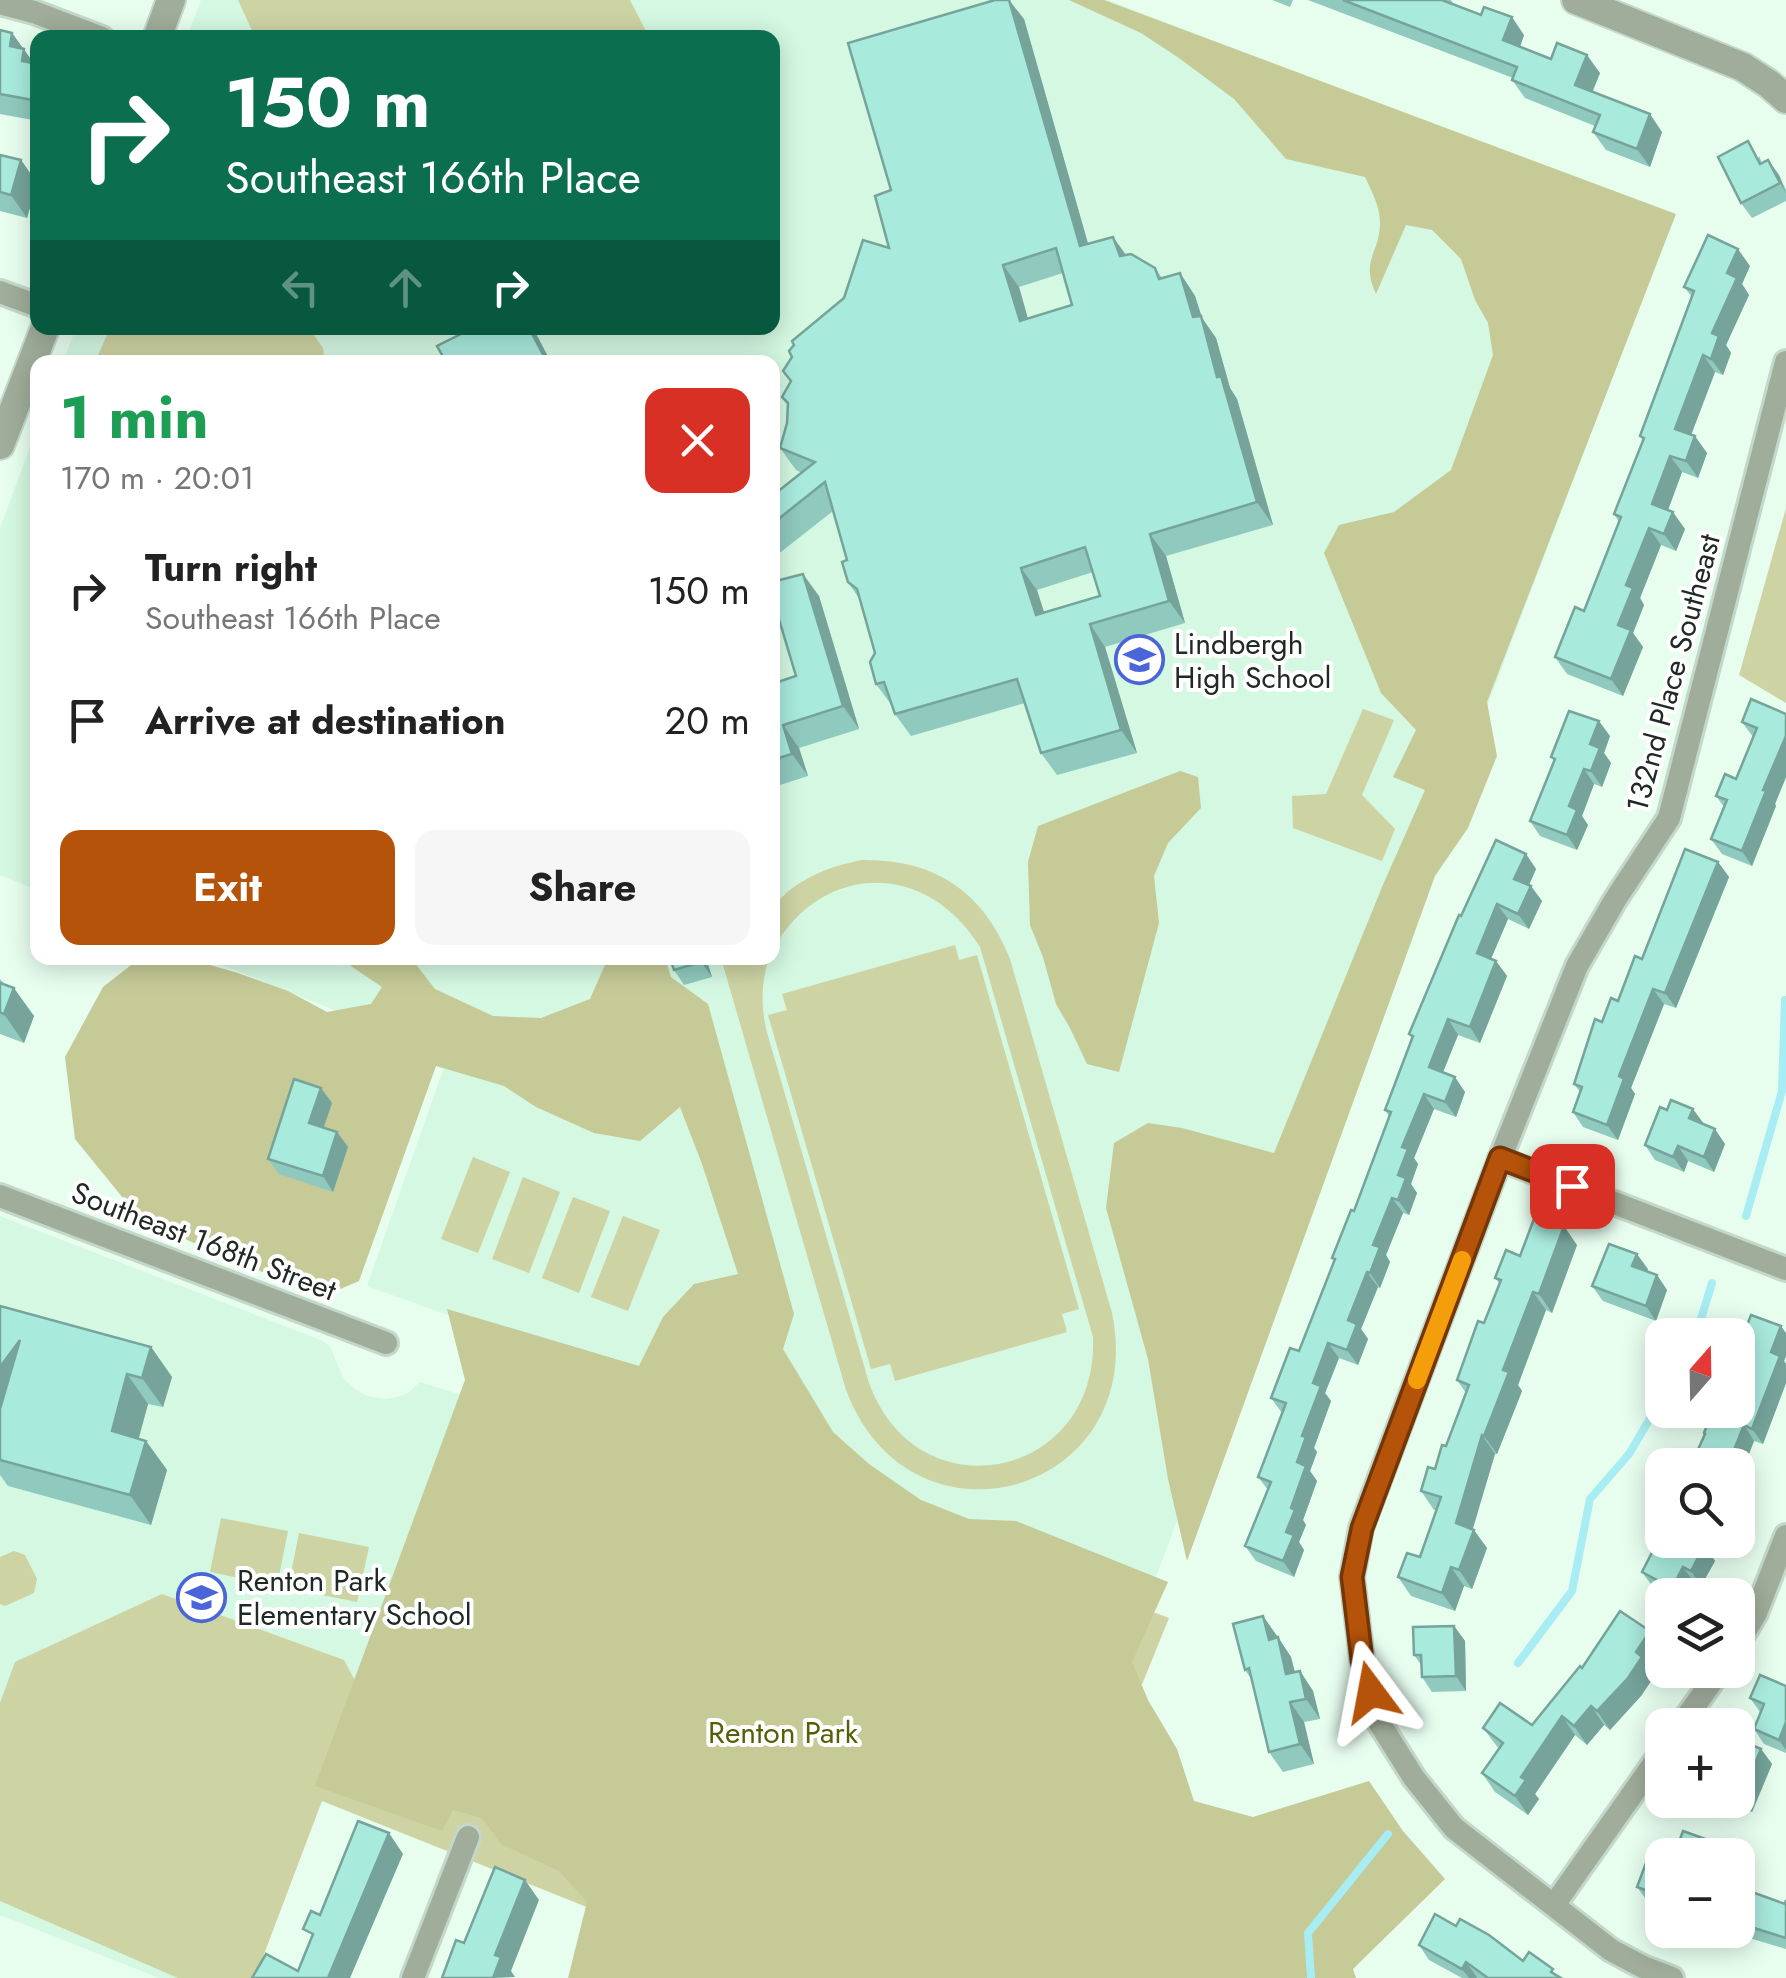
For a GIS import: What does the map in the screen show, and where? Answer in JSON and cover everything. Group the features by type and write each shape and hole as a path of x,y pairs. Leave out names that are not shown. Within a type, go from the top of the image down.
{"street":[{"path":"159,30 170,0"},
{"path":"1576,0 1743,67 1786,99"},
{"path":"0,3 81,30"},
{"path":"0,292 30,303"},
{"name":"132nd Place Southeast","path":"1554,1904 1454,1828 1414,1778 1380,1724 1362,1660 1352,1577 1362,1528 1500,1158 1577,966 1669,818 1786,362"},
{"path":"0,445 30,369"},
{"path":"1500,1158 1786,1269"},
{"name":"Southeast 168th Street","path":"0,1196 386,1343"},
{"path":"1755,1615 1786,1536"},
{"path":"1645,1776 1554,1904 1611,1950 1672,1978"},
{"path":"412,1978 468,1837"}],"shaded area":[{"name":"Lindbergh High School","path":"201,0 1108,0 1673,218 1144,1608 484,1328 367,1286 448,1056 222,965 780,965 780,355 66,355 73,335 780,335 780,30 190,30"},
{"path":"30,448 30,887 0,875 0,528"},
{"name":"Renton Park Elementary School","path":"0,1216 323,1341 330,1347 344,1379 368,1396 397,1397 420,1382 483,1402 253,1978 159,1978 0,1915"}],"green space":[{"path":"238,0 630,0 645,30 252,30"},
{"path":"1069,0 1104,0 1676,214 1487,702 1497,756 1468,828 1435,876 1187,1561 1168,1479 1148,1359 1106,1208 1114,1143 1148,1123 1182,1128 1274,1153 1425,790 1393,777 1416,730 1381,693 1324,553 1339,525 1394,512 1451,470 1493,355 1488,323 1475,300 1461,259 1432,230 1406,225 1376,294 1370,264 1380,217 1365,177 1286,159 1234,99 1179,58 1141,33"},
{"path":"107,335 314,335 324,355 98,355"},
{"path":"1786,508 1786,703 1739,675"},
{"path":"1363,709 1394,720 1362,795 1395,829 1382,861 1293,828 1292,796 1326,794"},
{"path":"1180,771 1198,777 1201,808 1168,843 1154,876 1159,923 1119,1072 1087,1064 1056,1004 1030,925 1028,862 1038,826"},
{"path":"862,860 888,861 934,873 971,898 999,935 1010,959 1112,1313 1114,1375 1095,1426 1061,1462 1017,1484 968,1489 920,1476 878,1443 846,1390 723,965 767,965 763,993 766,1029 869,1383 893,1425 925,1452 963,1465 1001,1464 1037,1449 1067,1423 1087,1385 1093,1337 980,947 958,919 932,899 904,887 875,883 846,887 819,899 794,920 780,939 780,899 813,876"},
{"path":"955,945 959,960 977,955 1079,1309 1062,1314 1067,1332 895,1381 890,1364 871,1369 768,1015 787,1010 782,994"},
{"path":"131,965 210,965 288,991 327,1012 371,1004 382,987 349,965 416,965 435,989 493,1016 541,1018 590,999 605,965 667,965 671,977 708,1004 794,1314 783,1349 833,1432 869,1464 921,1500 969,1519 1016,1521 1168,1582 1132,1662 1148,1700 1177,1749 1194,1801 1253,1817 1369,1781 1403,1831 1445,1879 1353,1969 1356,1978 568,1978 587,1902 559,1871 501,1844 482,1818 453,1810 442,1831 315,1786 465,1380 447,1309 639,1366 663,1317 694,1284 738,1274 680,1107 640,1141 594,1133 536,1107 504,1086 436,1066 359,1281 338,1290 294,1284 140,1219 75,1139 65,1057 103,987"},
{"path":"473,1157 510,1172 478,1253 441,1239"},
{"path":"523,1177 560,1192 529,1273 492,1259"},
{"path":"573,1197 610,1211 579,1293 542,1278"},
{"path":"623,1216 660,1230 628,1311 591,1297"},
{"name":"Renton Park","path":"500,1363 1169,1618 1023,1978 639,1928 322,1801 255,1978 178,1978 0,1901 0,1703 15,1662 162,1594 344,1660 361,1692"},
{"path":"221,1518 288,1531 277,1586 210,1572"},
{"path":"299,1533 369,1547 357,1602 288,1588"},
{"path":"14,1551 25,1555 37,1579 34,1593 5,1606 0,1604 0,1557"}],"building":[{"path":"995,0 1009,0 1080,246 1113,237 1120,256 1131,254 1155,268 1159,279 1180,273 1193,317 1201,316 1257,502 1150,534 1169,601 1090,624 1121,730 1041,753 1017,679 895,714 884,682 876,684 870,662 875,653 857,589 848,582 842,562 847,560 825,482 780,518 780,490 815,462 780,448 788,403 782,397 791,381 783,371 792,357 792,341 844,298 863,240 889,248 875,196 891,190 848,43","holes":["1056,248 1072,305 1020,321 1003,265","1085,547 1100,596 1036,615 1021,568"]},
{"path":"1343,0 1442,0 1481,15 1484,7 1512,17 1503,40 1551,59 1557,43 1587,55 1575,85 1650,114 1637,149 1593,132 1600,115 1512,80 1517,67"},
{"path":"0,30 12,33 10,46 24,49 22,61 30,62 30,100 0,94"},
{"path":"1748,141 1760,164 1768,160 1780,183 1741,203 1718,157"},
{"path":"0,155 21,160 11,195 0,192"},
{"path":"1708,235 1738,249 1727,273 1737,278 1712,333 1719,336 1711,359 1703,355 1675,429 1695,436 1686,461 1670,456 1652,504 1673,512 1664,534 1649,528 1626,585 1633,588 1618,625 1631,630 1611,679 1555,657 1575,607 1584,611 1621,517 1614,514 1694,291 1684,287"},
{"path":"459,335 533,335 543,355 442,355 437,346"},
{"path":"803,574 843,706 783,725 792,754 780,758 780,681 796,676 780,623 780,580"},
{"path":"1751,699 1786,714 1786,736 1742,851 1711,839 1727,800 1716,796 1725,774 1736,779 1757,728 1742,722"},
{"path":"1569,711 1599,721 1590,744 1600,748 1591,771 1584,769 1569,806 1577,810 1567,835 1530,821"},
{"path":"1496,840 1526,854 1514,879 1531,886 1518,914 1497,904 1477,953 1496,961 1470,1027 1448,1019 1429,1067 1455,1077 1445,1102 1424,1094 1402,1147 1408,1149 1398,1175 1406,1178 1398,1200 1392,1198 1373,1245 1380,1247 1348,1320 1357,1324 1347,1350 1328,1343 1313,1383 1321,1386 1302,1436 1306,1437 1297,1462 1306,1466 1291,1508 1295,1510 1286,1532 1294,1535 1283,1561 1245,1546 1271,1482 1258,1477 1286,1403 1271,1398 1290,1348 1299,1351 1391,1112 1385,1110 1413,1036 1409,1034 1459,915"},
{"path":"1685,849 1718,862 1665,993 1653,989 1619,1076 1624,1079 1607,1125 1573,1112 1582,1087 1574,1084 1595,1019 1602,1022 1611,998 1618,1001 1635,956 1642,959"},
{"path":"0,983 14,988 4,1014 0,1012"},
{"path":"294,1079 321,1088 309,1123 337,1132 323,1176 268,1159"},
{"path":"1671,1100 1693,1109 1689,1118 1715,1129 1704,1157 1678,1146 1673,1157 1645,1145 1660,1107 1667,1110"},
{"path":"1535,1216 1564,1226 1539,1294 1533,1292 1503,1370 1509,1372 1482,1435 1456,1523 1474,1530 1459,1570 1451,1567 1442,1593 1398,1577 1407,1553 1420,1557 1441,1497 1421,1491 1428,1467 1435,1469 1442,1445 1446,1446 1469,1385 1457,1380 1478,1321 1484,1323 1501,1280 1495,1278 1506,1250 1520,1256"},
{"path":"1609,1244 1637,1254 1632,1266 1657,1275 1646,1306 1592,1286"},
{"path":"0,1306 151,1347 142,1378 127,1374 112,1431 146,1441 130,1495 0,1460 0,1409 20,1340 0,1367"},
{"path":"1751,1315 1781,1326 1771,1352 1780,1356 1755,1421 1755,1318 1750,1318"},
{"path":"1706,1428 1743,1428 1735,1448 1699,1448"},
{"path":"1649,1558 1698,1558 1691,1571 1683,1567 1677,1578 1653,1578 1642,1572"},
{"path":"1620,1611 1645,1628 1645,1638 1636,1652 1642,1657 1628,1678 1597,1711 1591,1706 1574,1726 1562,1716 1521,1777 1526,1780 1515,1796 1482,1773 1503,1743 1483,1728 1500,1703 1532,1725 1582,1668"},
{"path":"1263,1616 1269,1640 1278,1637 1286,1674 1300,1671 1306,1699 1290,1702 1300,1744 1269,1752 1249,1668 1245,1670 1233,1624"},
{"path":"1454,1626 1456,1676 1422,1677 1421,1655 1414,1655 1413,1627"},
{"path":"1760,1675 1786,1686 1786,1722 1779,1740 1755,1729 1764,1704 1750,1698"},
{"path":"358,1821 389,1833 328,1978 252,1978 266,1954 298,1971 313,1934 303,1929 311,1911 320,1915"},
{"path":"1683,1831 1703,1838 1680,1838"},
{"path":"1645,1866 1645,1890 1637,1887"},
{"path":"495,1867 525,1880 495,1955 501,1957 493,1978 442,1978 456,1940 464,1943"},
{"path":"1755,1893 1785,1904 1786,1900 1786,1938 1755,1928"},
{"path":"1435,1914 1456,1926 1460,1919 1523,1961 1529,1952 1561,1978 1488,1978 1466,1962 1462,1969 1419,1945"}],"waterway":[{"path":"1746,1216 1782,1091 1785,1000"},
{"path":"1701,1318 1712,1283"},
{"path":"1518,1663 1572,1591 1590,1499 1629,1454 1645,1427"},
{"path":"1311,1978 1308,1933 1388,1834"}],"slow traffic":[{"path":"1417,1380 1462,1260"}],"place":[{"name":"Lindbergh High School","path":"1139,660"},
{"name":"Renton Park Elementary School","path":"202,1597"}],"route":[{"path":"1371,1692 1362,1660 1352,1577 1362,1528 1500,1158 1572,1186"}]}
